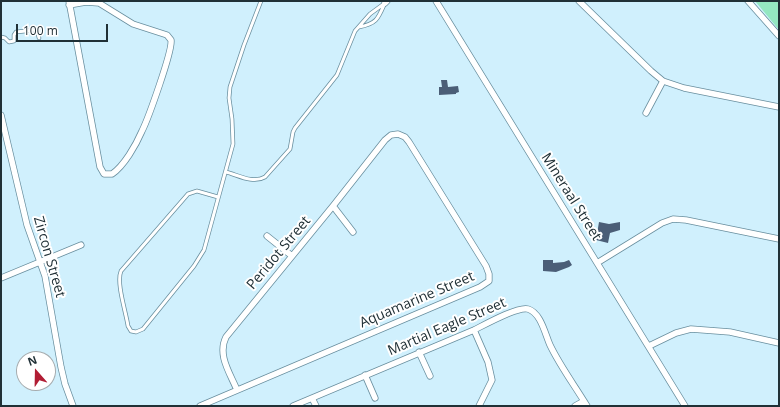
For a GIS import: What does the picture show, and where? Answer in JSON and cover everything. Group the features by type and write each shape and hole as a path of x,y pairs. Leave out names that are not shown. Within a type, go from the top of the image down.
{"street":[{"name":"Mineraal Street","path":"436,1 685,406"},
{"path":"579,1 663,81 684,88 779,107"},
{"path":"748,1 779,36"},
{"path":"69,3 99,3 133,24 167,35 170,37 172,42 166,65 142,131 121,166 112,174 104,174 98,161 69,3"},
{"path":"646,113 663,81"},
{"name":"Zircon Street","path":"1,115 27,225 47,282 65,384 73,406"},
{"name":"Aquamarine Street","path":"200,406 480,287 489,281 489,274 486,266 409,142 405,137 398,134 391,135 385,140"},
{"name":"Peridot Street","path":"237,390 224,361 222,351 224,341 232,328 333,206 385,140"},
{"path":"333,206 353,232"},
{"path":"598,263 662,223 673,219 686,220 779,239"},
{"path":"267,236 292,256"},
{"path":"1,278 82,245"},
{"name":"Martial Eagle Street","path":"293,406 518,310 528,309 540,321 553,350 585,403"},
{"path":"649,346 676,332 691,329 730,332 779,343"},
{"path":"474,330 488,362 492,380 479,406"},
{"path":"419,352 430,376"},
{"path":"365,375 375,398"},
{"path":"312,398 316,406"},
{"path":"575,406 585,403"}],"lane":[{"path":"218,197 197,191 188,194 121,271 121,286 128,326 131,331 136,332 142,329 200,258 206,243 233,144 229,98 230,87 261,1"},
{"path":"226,172 253,180 265,177 290,149 295,128 337,75 354,33 370,14 386,2"},
{"path":"359,27 367,26 375,22 386,2"},
{"path":"1,37 5,38 9,42 12,42 14,41 14,35 16,32 37,30 39,38"}],"green space":[{"path":"755,1 779,1 779,30"}],"building":[{"path":"441,80 447,80 448,87 458,86 459,92 456,94 439,95 439,87 442,87"},
{"path":"599,222 609,224 620,222 620,230 610,233 608,243 596,240"},
{"path":"543,260 553,260 553,263 569,260 572,265 556,272 543,271"}]}
